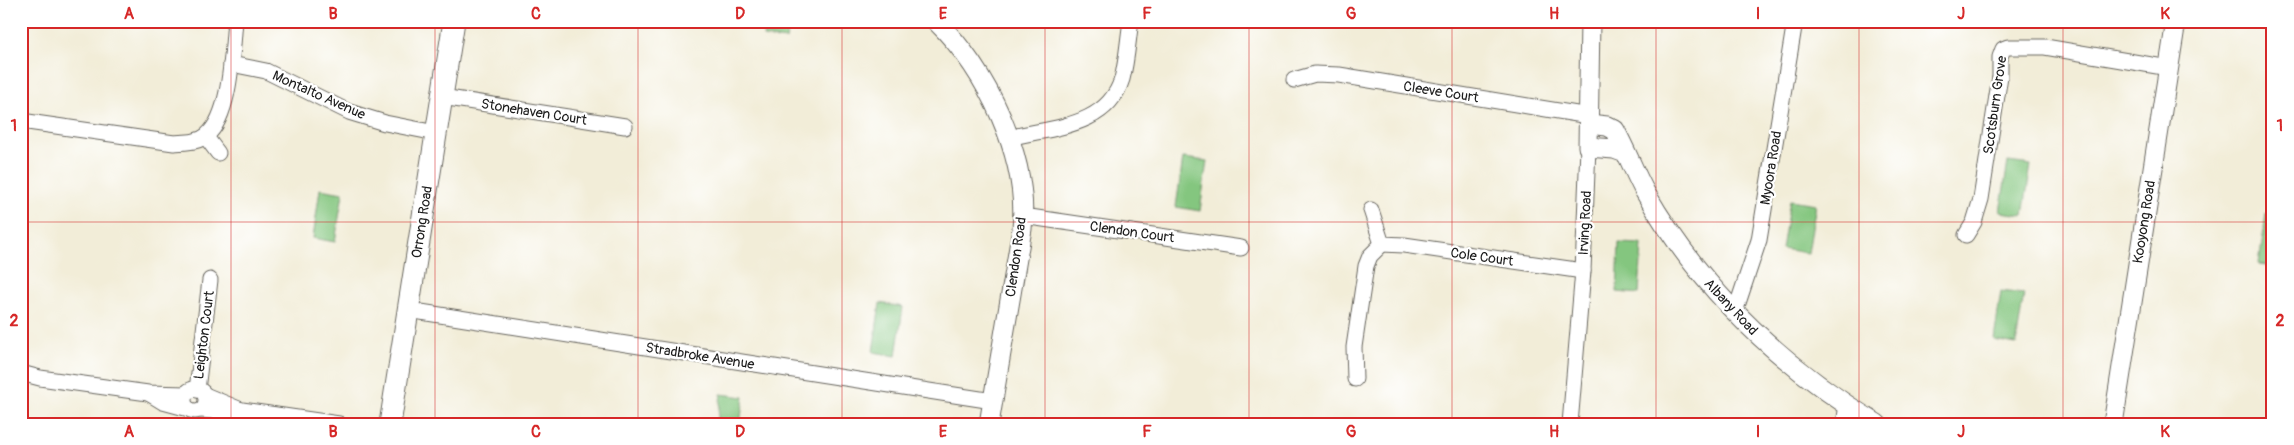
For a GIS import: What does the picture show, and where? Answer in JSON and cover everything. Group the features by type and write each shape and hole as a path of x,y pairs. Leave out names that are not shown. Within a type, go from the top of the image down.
{"main road":[{"name":"Orrong Road","path":"390,424 454,21"}],"street":[{"path":"21,121 174,143 193,142 206,137 216,126 222,112 231,64 235,21"},
{"name":"Clendon Road","path":"936,21 957,42 990,95 1009,138 1020,188 1023,216 989,424"},
{"path":"1009,138 1079,122 1106,107 1116,93 1122,79 1131,21"},
{"name":"Irving Road","path":"1570,424 1583,271 1589,120 1590,21"},
{"name":"Myoora Road","path":"1734,312 1759,240 1795,21"},
{"name":"Kooyong Road","path":"2113,424 2176,21"},
{"name":"Scotsburn Grove","path":"1966,235 1974,222 1981,199 2000,76 2000,57 2003,49 2008,47 2045,48 2168,68"},
{"name":"Montalto Avenue","path":"231,64 266,71 349,112 385,123 436,133"},
{"name":"Cleeve Court","path":"1294,80 1315,74 1339,75 1589,120"},
{"name":"Stonehaven Court","path":"442,97 626,126"},
{"name":"Albany Road","path":"1589,120 1615,130 1645,192 1682,250 1734,312 1783,358 1847,405 1878,424"},
{"path":"206,137 218,153"},
{"path":"1588,147 1608,148 1625,153"},
{"path":"1355,379 1354,347 1366,266 1370,256 1382,244 1371,210"},
{"name":"Clendon Court","path":"1023,216 1241,248"},
{"name":"Cole Court","path":"1382,244 1404,245 1583,271"},
{"name":"Leighton Court","path":"195,400 210,280"},
{"name":"Stradbroke Avenue","path":"408,310 993,401"},
{"path":"21,373 40,378 195,400 242,410 339,424"},
{"path":"21,381 40,378"},
{"path":"1844,424 1847,405"}],"green space":[{"path":"765,21 789,21 786,40 763,37"},
{"path":"1183,158 1207,161 1200,211 1176,207"},
{"path":"2008,162 2031,165 2023,215 2000,212"},
{"path":"320,189 343,193 335,242 313,238"},
{"path":"1790,200 1816,204 1808,253 1782,249"},
{"path":"2266,214 2273,215 2273,266 2259,264"},
{"path":"1619,243 1642,244 1639,294 1617,292"},
{"path":"2001,291 2024,294 2016,344 1994,340"},
{"path":"880,303 903,307 896,356 873,352"},
{"path":"721,394 744,397 740,424 717,424"}]}
